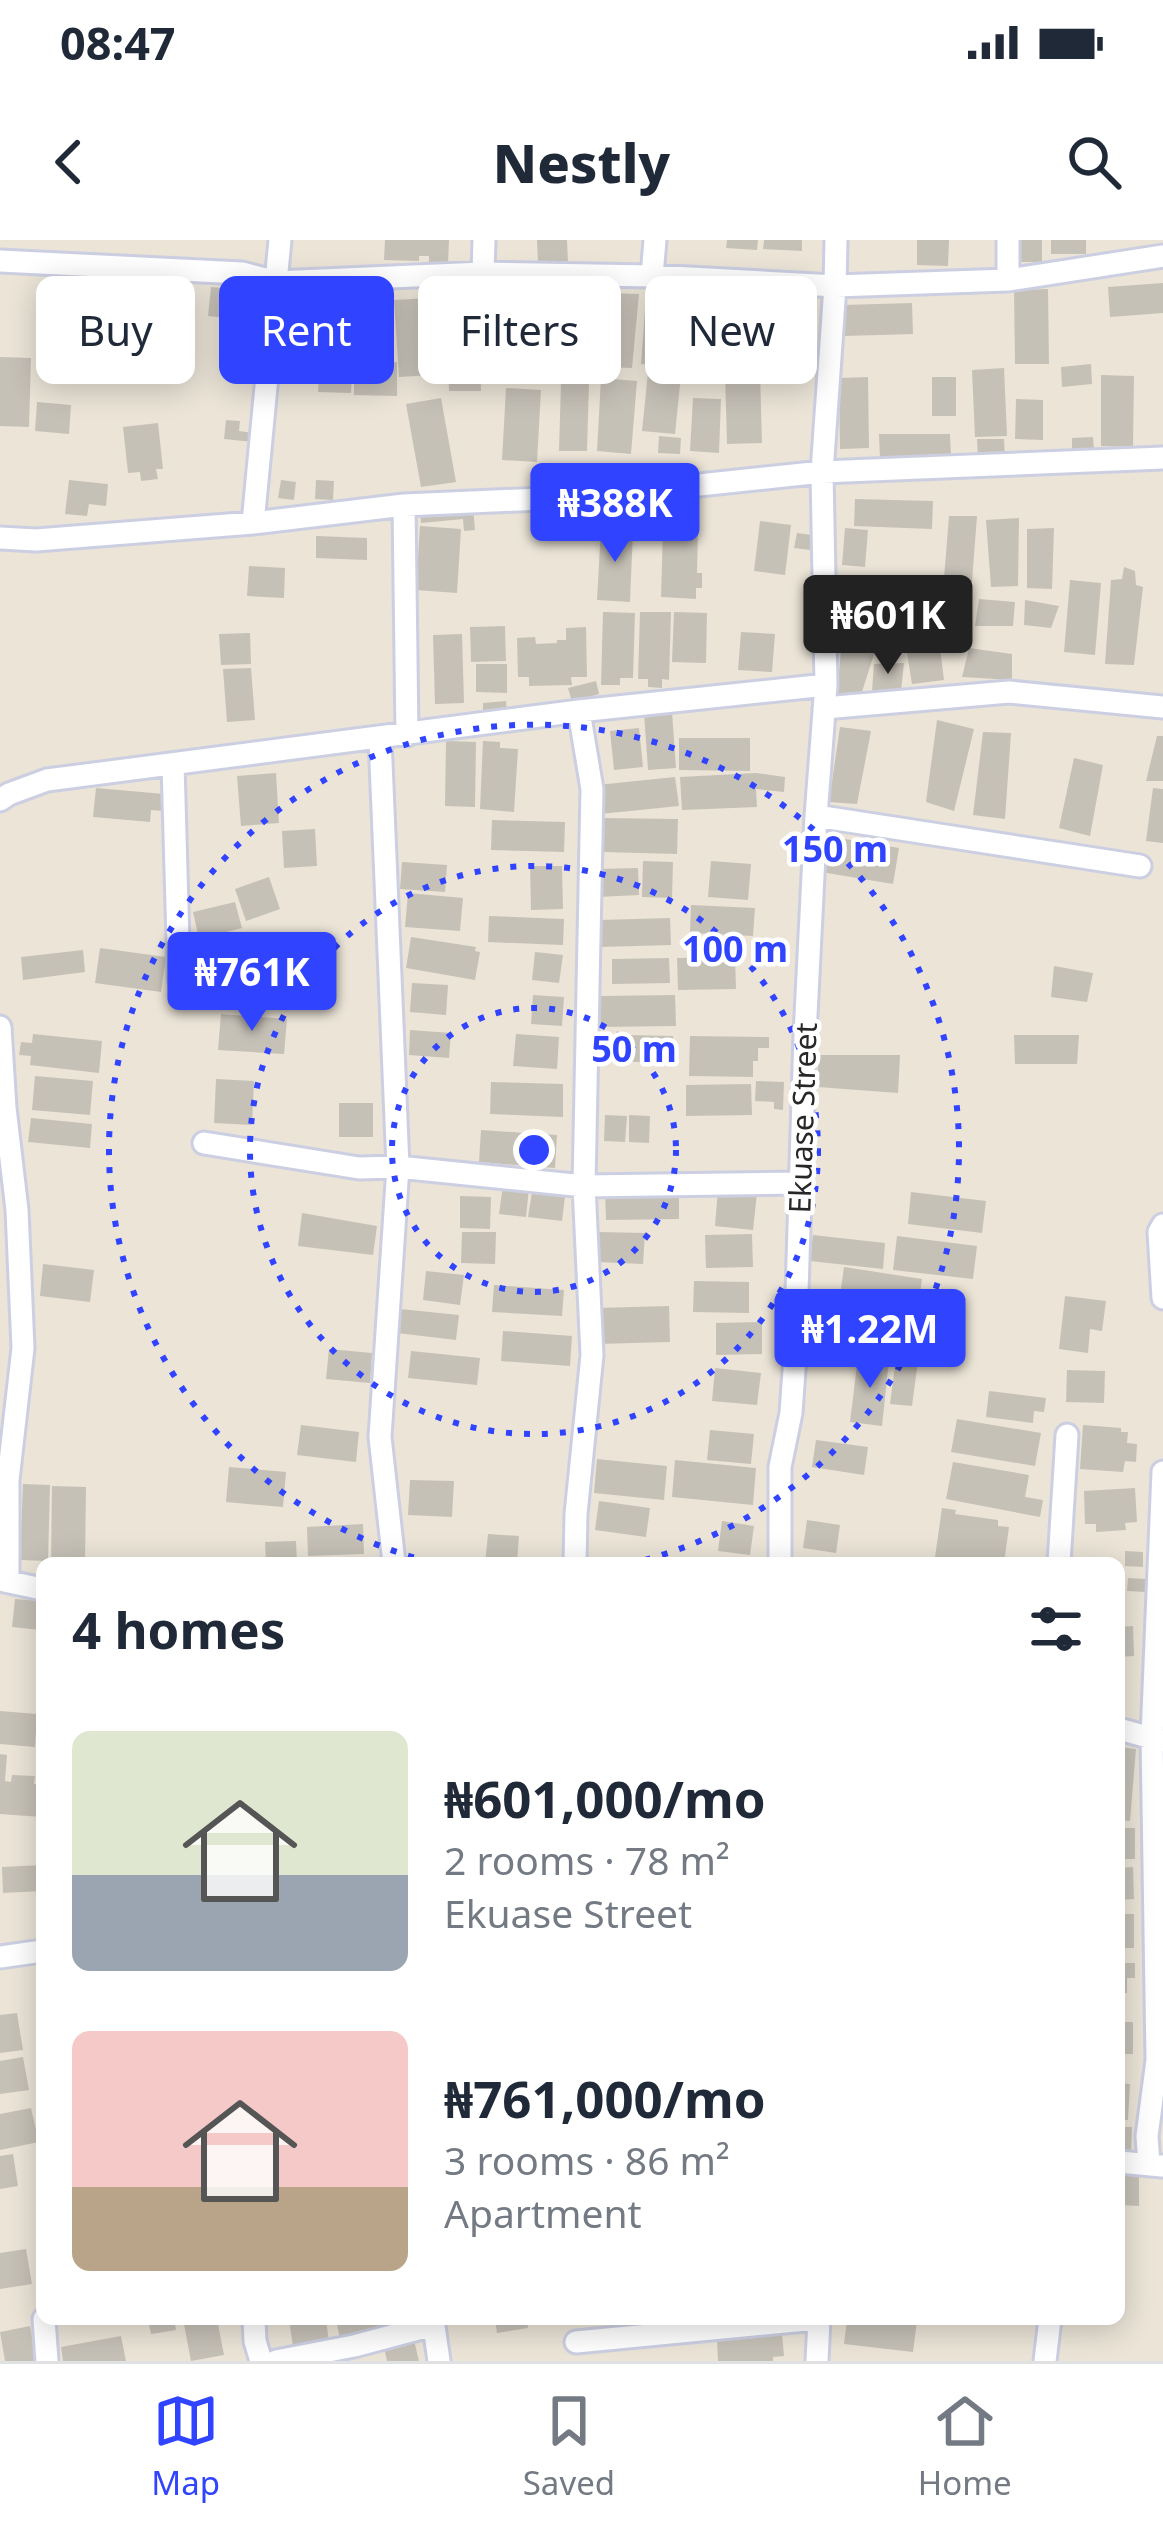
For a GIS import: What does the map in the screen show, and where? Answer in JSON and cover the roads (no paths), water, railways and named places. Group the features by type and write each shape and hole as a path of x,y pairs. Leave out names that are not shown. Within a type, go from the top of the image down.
{"street":[{"path":"277,276 280,240"},
{"path":"483,273 484,240"},
{"path":"394,277 652,276 655,240"},
{"name":"Ekuase Street","path":"780,1557 780,1467 791,1413 795,1356 825,697 822,472 836,240"},
{"path":"1008,240 1008,280"},
{"path":"817,285 1008,280 1163,256"},
{"path":"0,261 253,276"},
{"path":"253,523 266,384"},
{"path":"0,538 36,540 253,523 404,505 586,497 822,472 1163,458"},
{"path":"404,505 407,735"},
{"path":"0,800 47,780 579,711 1009,692 1163,707"},
{"path":"574,1557 592,1355 584,1186 592,789 579,711"},
{"path":"380,738 398,1168 380,1437 393,1557"},
{"path":"173,764 179,977"},
{"path":"816,816 1141,866"},
{"path":"0,1027 17,1210 22,1348 8,1480 4,1580 36,1588"},
{"path":"204,1143 359,1168 584,1186 800,1183"},
{"path":"1163,1226 1159,1232 1163,1298"},
{"path":"1059,1557 1067,1435"},
{"path":"1125,2162 1156,2165 1147,2136 1157,2060 1160,1960 1157,1739 1163,1472"},
{"path":"1125,1731 1157,1739"},
{"path":"0,1957 36,1952"},
{"path":"44,2325 46,2361"},
{"path":"254,2325 262,2361"},
{"path":"276,2361 354,2346 423,2325"},
{"path":"433,2325 439,2361"},
{"path":"576,2342 755,2325"},
{"path":"817,2361 818,2325"},
{"path":"1045,2361 1049,2325"}]}
